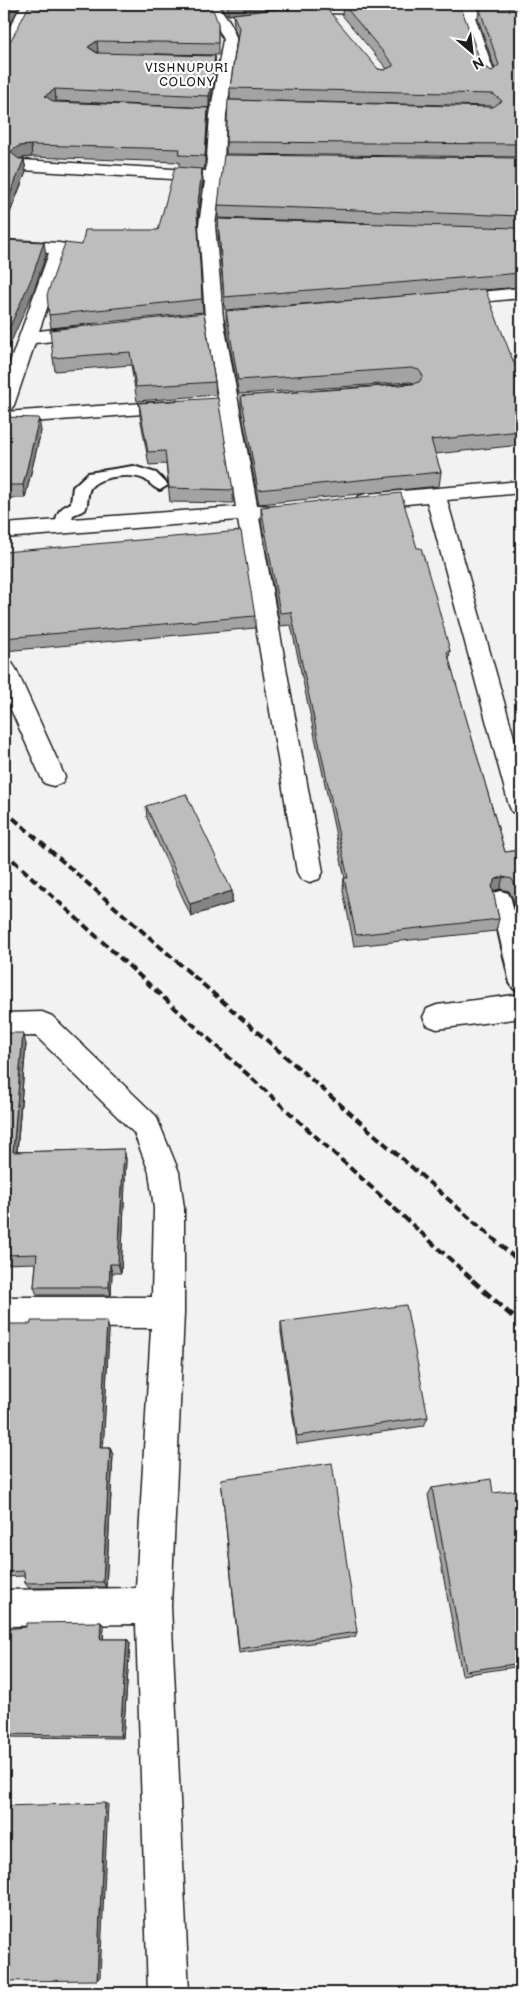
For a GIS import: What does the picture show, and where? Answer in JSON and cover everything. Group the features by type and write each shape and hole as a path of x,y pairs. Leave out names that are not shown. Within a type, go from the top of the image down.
{"street":[{"path":"4,51 29,4"},
{"path":"210,4 233,21 230,40 218,62 218,111 222,166 207,225 224,318 222,404 248,513 310,872"},
{"path":"324,6 339,24"},
{"path":"308,12 324,6 396,10"},
{"path":"420,9 467,13 521,14"},
{"path":"467,13 489,78"},
{"path":"22,166 222,166"},
{"path":"207,225 227,225"},
{"path":"4,245 59,248 4,406"},
{"path":"432,301 521,294"},
{"path":"195,320 224,318"},
{"path":"28,338 106,330"},
{"path":"4,418 222,404"},
{"path":"347,503 521,487"},
{"path":"436,494 521,805"},
{"path":"4,531 288,509"},
{"path":"4,669 53,777"},
{"path":"437,1017 521,1006"},
{"path":"4,1025 42,1024 146,1125 164,1172 169,1208 168,1313 153,1606 169,1993"},
{"path":"4,1312 168,1313"},
{"path":"4,1608 153,1606"}],"lane":[{"path":"63,527 65,512 79,506 81,487 94,476 134,471 150,476 160,485"},
{"path":"501,899 521,983"}],"building":[{"path":"4,4 13,4 4,19"},
{"path":"30,4 208,4 214,12 218,23 218,43 97,41 88,47 97,53 215,56 209,96 55,89 45,96 54,102 208,108 205,156 179,155 180,149 19,146 10,152 19,159 24,159 4,210 4,44 11,40"},
{"path":"323,4 378,69 384,70 393,66 393,64 343,4 461,7 482,66 492,71 499,65 479,7 521,8 521,144 226,142 228,100 493,107 502,101 493,94 230,88 239,28 233,14"},
{"path":"224,155 521,158 521,216 218,205"},
{"path":"175,167 202,169 197,212 202,299 49,315 47,295 65,243 82,245 85,230 158,230"},
{"path":"218,219 517,228 521,226 521,273 224,297"},
{"path":"4,240 44,242 32,277 4,340"},
{"path":"485,289 516,368 521,368 521,431 431,440 441,472 258,490 241,396 412,384 419,382 423,376 419,370 411,368 238,380 226,311"},
{"path":"204,313 215,382 136,387 130,352 53,358 50,330"},
{"path":"218,398 233,490 169,488 165,451 148,452 139,403"},
{"path":"4,417 39,418 23,485 4,485"},
{"path":"401,493 417,548 421,548 435,595 450,651 447,652 505,852 521,850 521,909 516,887 512,879 503,877 496,879 492,886 499,919 356,935 344,878 348,878 291,612 280,613 261,507"},
{"path":"241,531 255,616 4,638 4,552"},
{"path":"186,794 232,891 190,904 146,806"},
{"path":"4,1033 23,1033 13,1152 124,1149 118,1264 110,1264 109,1287 34,1287 37,1254 4,1255"},
{"path":"406,1305 428,1417 297,1436 281,1322"},
{"path":"31,1321 107,1321 100,1448 110,1448 103,1582 25,1583 24,1571 4,1572 4,1324 31,1324"},
{"path":"332,1463 357,1632 239,1649 221,1479"},
{"path":"491,1479 493,1493 519,1490 521,1500 521,1663 466,1671 432,1488"},
{"path":"101,1622 100,1639 127,1639 120,1736 4,1734 4,1629 26,1627 26,1623"},
{"path":"105,1803 97,1980 4,1981 4,1806"}],"railway":[{"path":"4,810 521,1263"},
{"path":"4,852 474,1281"},
{"path":"472,1280 521,1324"}],"district":[{"name":"VISHNUPURI COLONY","path":"187,75"}]}
